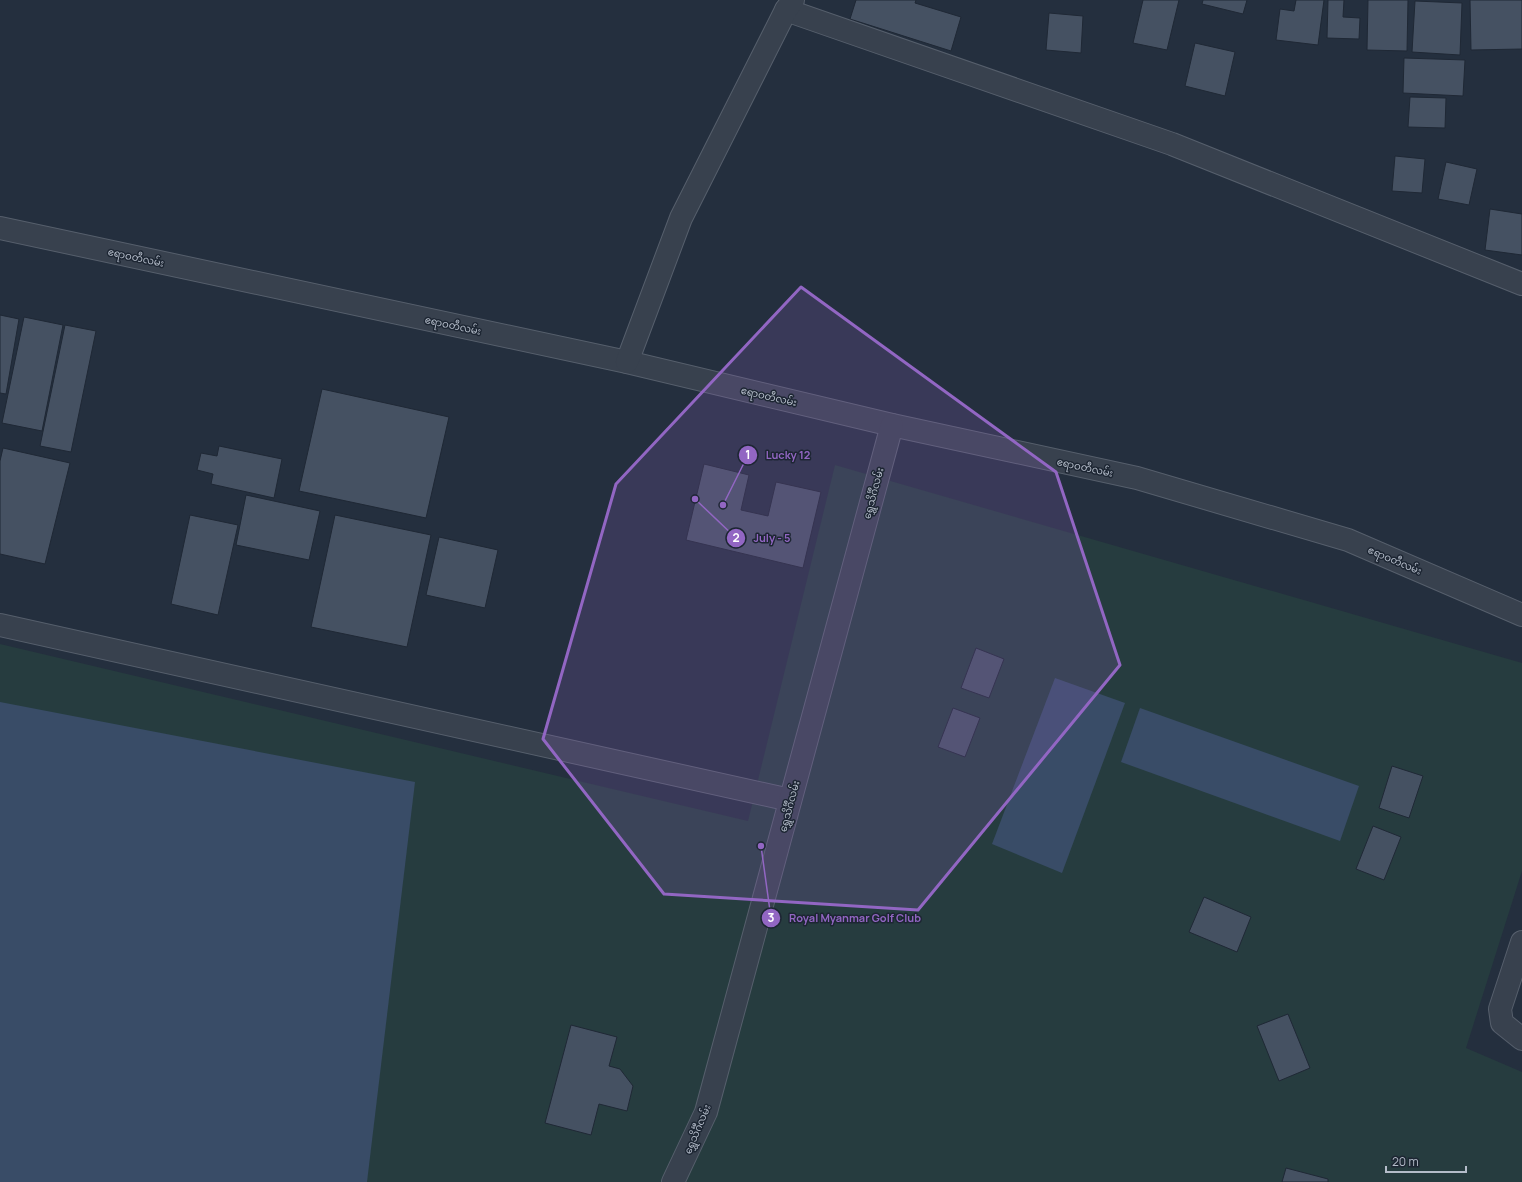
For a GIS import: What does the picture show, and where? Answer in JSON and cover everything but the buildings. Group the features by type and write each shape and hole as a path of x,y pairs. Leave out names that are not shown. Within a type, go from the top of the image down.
{"street":[{"path":"627,362 681,218 790,5 1172,144 1522,284"},
{"name":"ဧရာဝတီလမ်း","path":"0,228 627,362 892,425 1137,478 1348,540 1522,616"},
{"name":"ရွှေသိင်္ဂီလမ်း","path":"674,1182 706,1112 892,425"},
{"path":"0,625 790,800"},
{"path":"1522,942 1500,1009 1502,1024 1522,1039"}],"highlighted area":[{"path":"801,287 1056,472 1120,665 918,910 664,894 543,739 616,484"}],"green space":[{"path":"835,465 1522,663 1522,871 1466,1048 1522,1072 1522,1182 0,1182 0,644 748,821"}],"water":[{"path":"1055,678 1125,703 1062,873 992,844"},
{"path":"0,702 415,782 367,1182 0,1182"},
{"path":"1140,708 1359,786 1340,841 1121,762"}],"place":[{"name":"July - 5","path":"695,499"},
{"name":"Lucky 12","path":"723,505"},
{"name":"Royal Myanmar Golf Club","path":"761,846"}]}
